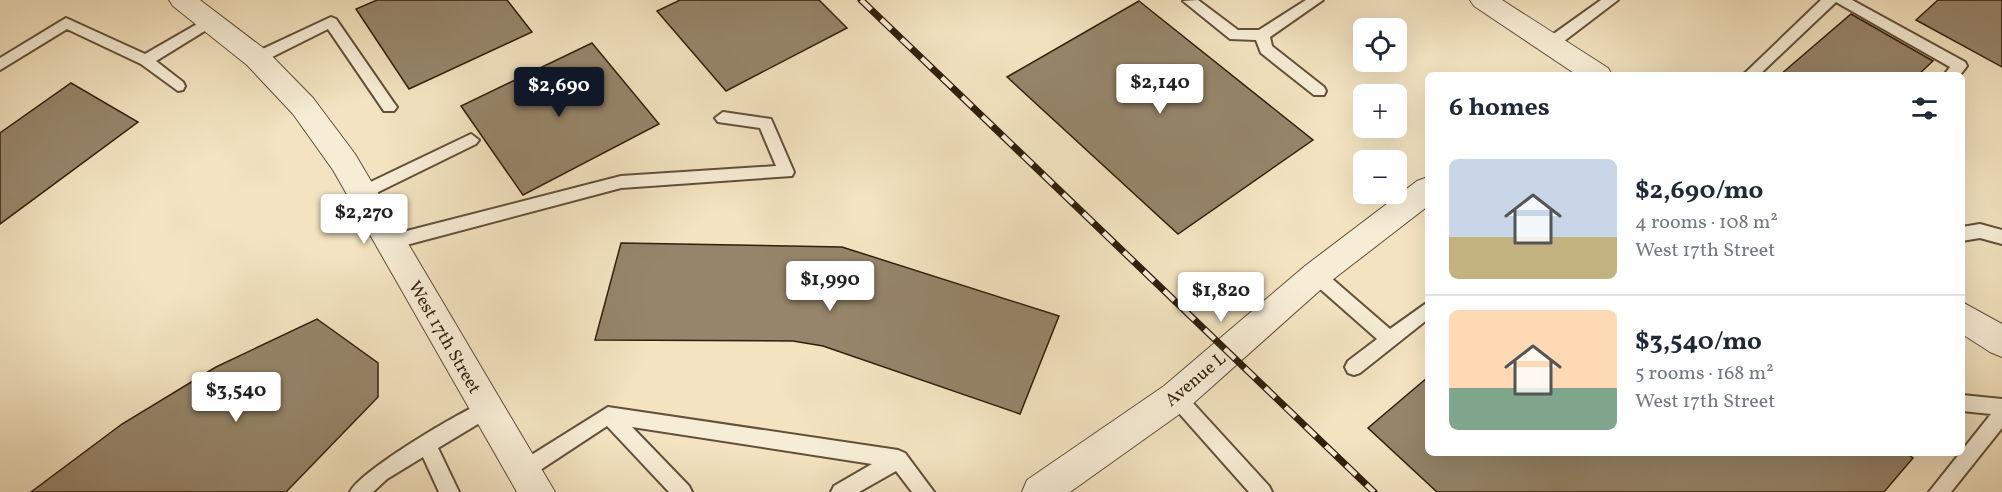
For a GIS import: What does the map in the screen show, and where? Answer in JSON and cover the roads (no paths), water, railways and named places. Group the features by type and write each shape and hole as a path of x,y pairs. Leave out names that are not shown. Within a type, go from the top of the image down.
{"street":[{"name":"West 17th Street","path":"182,0 257,58 303,106 344,162 531,481"},
{"path":"1483,0 1550,44 1586,72"},
{"name":"Avenue L","path":"1040,492 1176,397 1316,275 1425,191"},
{"path":"1965,318 2002,342"}],"lane":[{"path":"1190,1 1235,36 1262,35 1316,0"},
{"path":"1550,44 1611,0"},
{"path":"1753,72 1830,0"},
{"path":"1841,0 1960,66 1954,72"},
{"path":"146,60 211,21"},
{"path":"257,58 331,22 389,108"},
{"path":"0,65 66,23 146,60 178,86"},
{"path":"1262,35 1266,49 1319,91"},
{"path":"391,242 621,182 786,172 766,123 723,118"},
{"path":"362,193 471,140"},
{"path":"1965,234 1980,231 2002,237"},
{"path":"1316,275 1389,339"},
{"path":"1354,367 1425,311"},
{"path":"1176,397 1262,492"},
{"path":"1965,403 2002,408"},
{"path":"360,492 380,474 487,409"},
{"path":"1939,492 2002,414"},
{"path":"608,415 682,492"},
{"path":"531,481 608,415 898,459 924,492"},
{"path":"427,445 449,492"},
{"path":"841,492 898,459"}],"railway":[{"path":"861,0 1374,492"}]}
